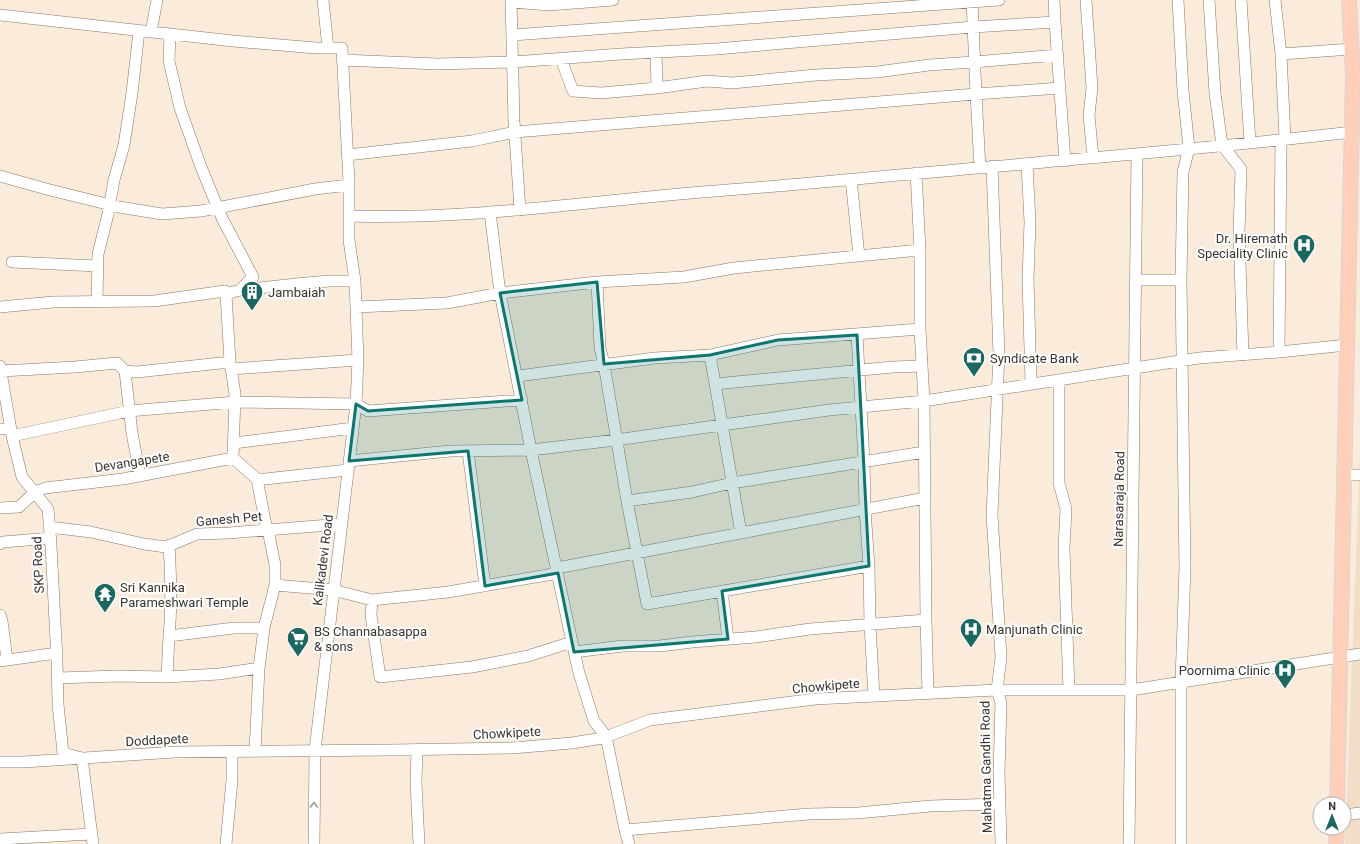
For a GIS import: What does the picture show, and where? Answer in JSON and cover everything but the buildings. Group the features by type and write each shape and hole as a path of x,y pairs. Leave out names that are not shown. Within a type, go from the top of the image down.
{"main road":[{"path":"1337,796 1347,345 1356,177 1352,132 1356,114 1357,72 1352,50 1349,0"}],"street":[{"path":"151,32 157,0"},
{"path":"324,0 328,48"},
{"path":"520,210 515,132 511,1 549,5 568,2 613,0"},
{"path":"512,35 999,0"},
{"path":"1054,0 1065,161"},
{"path":"1086,0 1092,88 1089,115 1093,158"},
{"path":"1178,0 1183,91 1189,148 1183,172 1181,280 1185,568 1181,681 1180,844"},
{"path":"1209,0 1215,93 1222,145 1240,168 1239,232 1243,355"},
{"path":"1241,0 1250,143"},
{"path":"1275,0 1281,54 1283,140 1279,352"},
{"path":"972,1 980,168"},
{"path":"0,15 233,41 316,48 342,48 342,60 438,64 513,62 716,49 973,27 1055,22"},
{"path":"96,302 98,254 110,205 114,180 124,145 133,86 139,31"},
{"path":"170,34 170,61 180,108 201,167 218,207 253,277 240,290"},
{"path":"1281,54 1352,50"},
{"path":"656,52 657,88"},
{"path":"561,58 572,91 602,93 657,88 707,81 732,83 816,75 878,72 929,65 1058,55"},
{"name":"Kalikadevi Road","path":"314,844 316,750 356,404 358,360 356,281 349,240 349,185 342,60"},
{"path":"347,155 472,141 515,132 1060,88"},
{"path":"349,216 375,217 520,210 651,196 1065,161 1352,132"},
{"name":"Narasaraja Road","path":"1129,844 1137,154"},
{"path":"1027,164 1030,222 1028,280 1031,384"},
{"name":"Mahatma Gandhi Road","path":"992,166 999,354 992,515 1001,657 997,690 1001,703 1001,844"},
{"path":"916,173 920,250 920,329 924,401 928,693"},
{"path":"0,176 110,205 162,214 201,210 315,189 349,185"},
{"path":"851,179 858,256"},
{"path":"490,212 500,294 518,376 531,450 573,647 579,673 594,721 606,736 629,844"},
{"path":"356,308 447,303 500,294 597,282 684,277 734,268 920,250"},
{"path":"12,262 97,266"},
{"path":"1136,280 1181,280"},
{"path":"226,294 240,290 329,281 356,281"},
{"path":"597,282 600,348 647,604 869,566"},
{"path":"0,307 53,302 154,301 225,291 226,294"},
{"path":"226,294 231,365 236,394 233,458 257,479 265,521 276,564 276,585 264,628 259,668 255,751"},
{"path":"518,376 655,358 710,355 778,340 920,329"},
{"path":"857,334 874,696"},
{"path":"257,479 450,451 531,450 861,407 924,401 1182,360 1347,345"},
{"path":"710,355 741,533"},
{"path":"125,371 137,372 231,365 358,360"},
{"path":"0,369 75,367 117,363 125,371 132,433 140,476"},
{"path":"715,384 893,367 922,366"},
{"name":"SKP Road","path":"0,369 7,431 22,477 48,509 57,653 58,704 63,753 82,758"},
{"path":"1059,380 1058,483 1066,509 1065,557 1069,690"},
{"path":"7,431 130,411 235,402 356,404 368,411 522,400"},
{"path":"234,443 353,428"},
{"path":"468,451 485,586"},
{"path":"627,501 692,492 732,483 924,452"},
{"name":"Devangapete","path":"35,492 45,488 123,480 233,458"},
{"path":"1344,475 1360,475"},
{"path":"0,508 19,507 35,492"},
{"path":"276,585 334,590 372,600 448,592 553,574 557,568 925,498"},
{"name":"Ganesh Pet","path":"0,544 3,542 50,533 91,532 144,544 166,547 197,534 229,533 342,524"},
{"path":"167,677 172,612 169,545"},
{"path":"722,591 728,639"},
{"path":"372,600 371,615 380,677 472,667 573,647 660,646 810,629 926,620"},
{"path":"0,615 2,621 4,661 57,653"},
{"path":"169,636 234,628 264,628"},
{"name":"Chowkipete","path":"316,750 512,748 572,743 603,738 650,720 815,699 997,690 1131,690 1360,654"},
{"path":"58,678 117,676 167,677 219,674 259,668"},
{"name":"Doddapete","path":"0,762 24,762 175,752 316,750"},
{"path":"417,750 416,782 419,844"},
{"path":"226,844 232,780 232,751"},
{"path":"0,839 92,839 82,758"},
{"path":"625,830 809,814 858,813 930,806 1000,804"}],"highlighted area":[{"path":"597,282 604,364 710,355 778,340 857,335 869,566 722,591 728,639 574,652 558,573 485,586 468,451 349,461 356,404 368,411 522,400 500,293"}],"shaded area":[{"path":"1360,455 1360,844 1345,844 1345,836 1352,836 1352,796 1347,796"}],"place":[{"name":"Dr. Hiremath Speciality Clinic","path":"1304,264"},
{"name":"Jambaiah","path":"252,312"},
{"name":"Syndicate Bank","path":"974,378"},
{"name":"Sri Kannika Parameshwari Temple","path":"105,614"},
{"name":"Manjunath Clinic","path":"971,648"},
{"name":"BS Channabasappa & sons","path":"298,658"},
{"name":"Poornima Clinic","path":"1285,690"}]}
